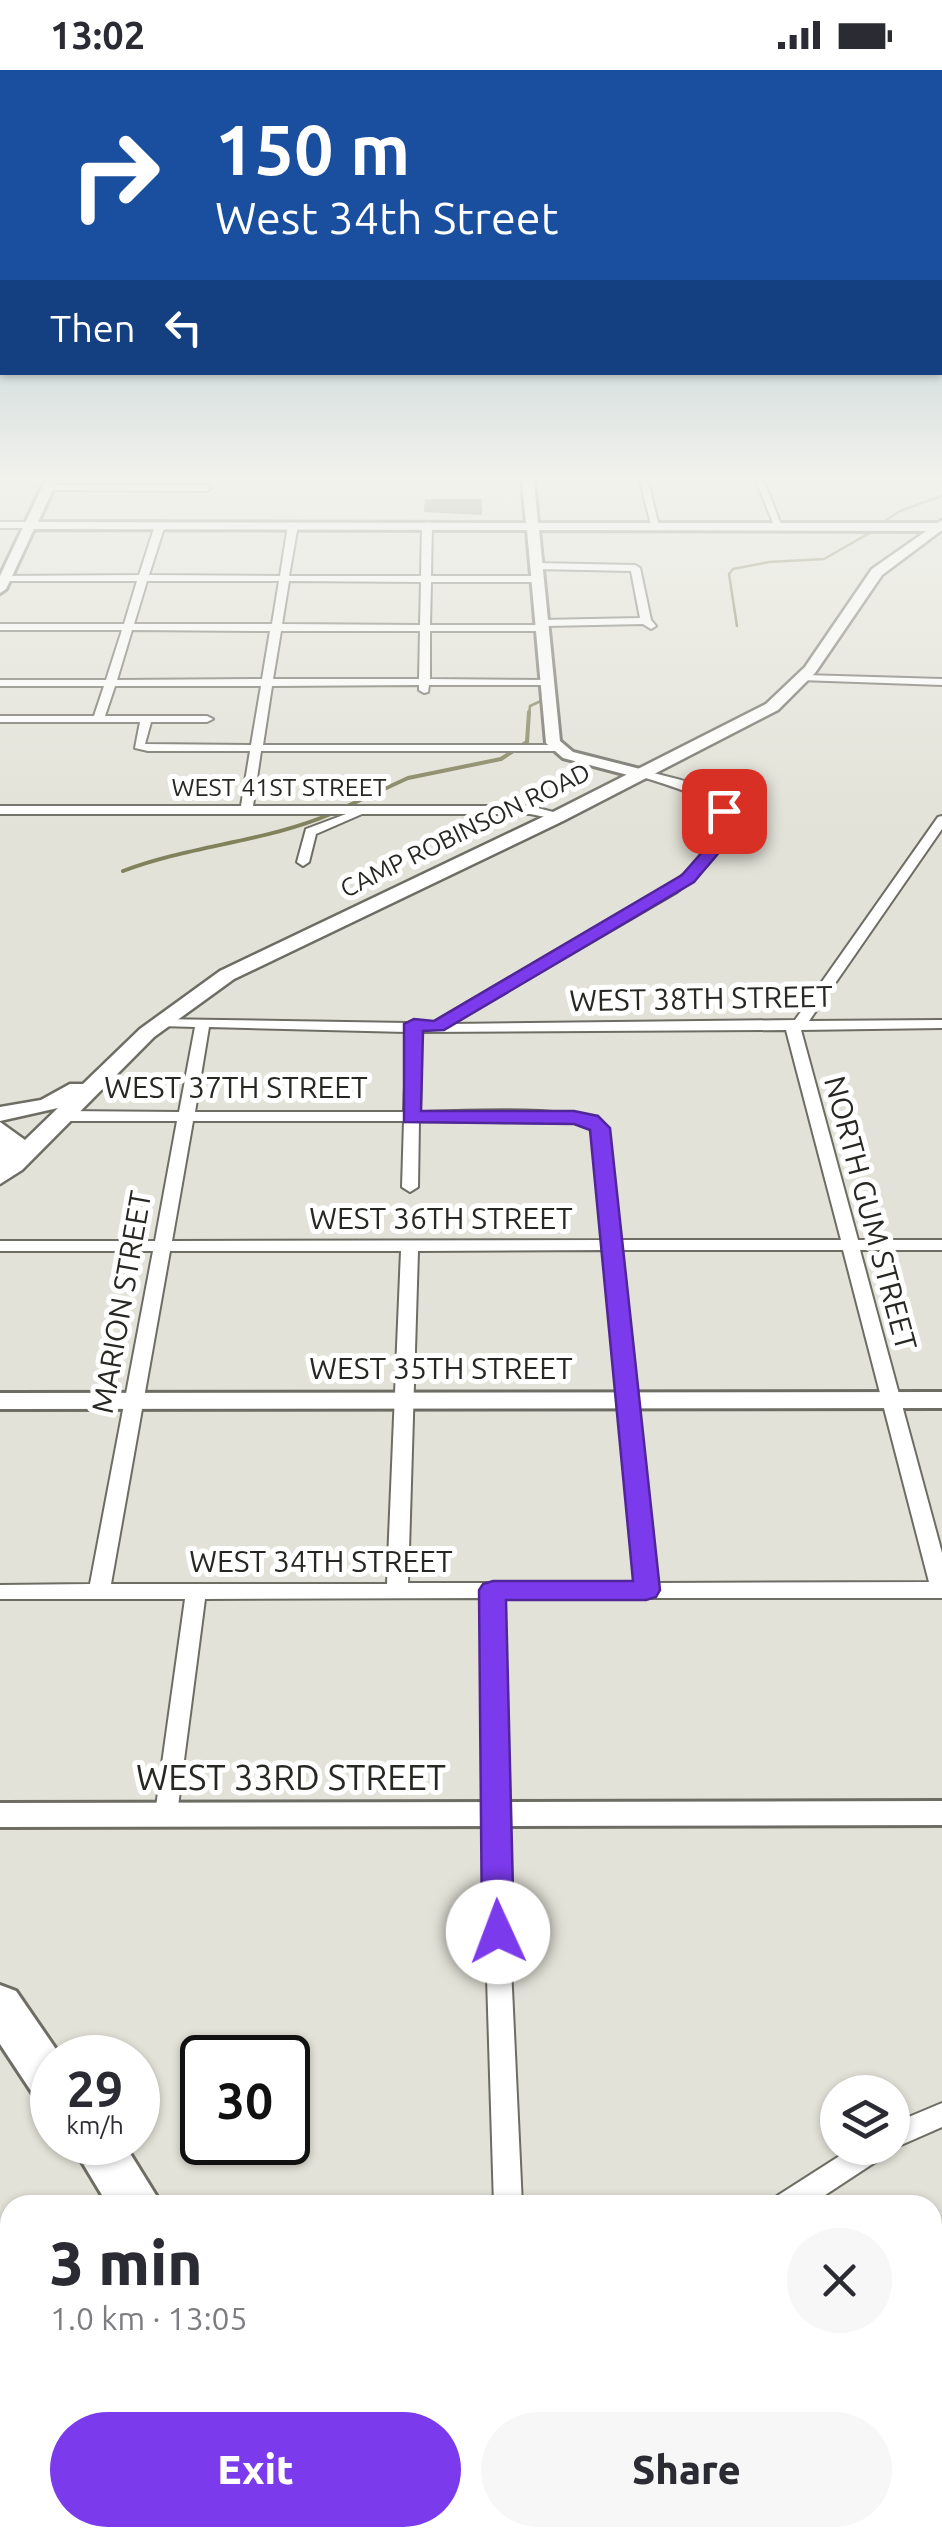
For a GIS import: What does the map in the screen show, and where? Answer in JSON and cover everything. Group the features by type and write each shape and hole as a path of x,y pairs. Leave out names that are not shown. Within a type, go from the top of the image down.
{"highway":[{"path":"0,2005 30,2049"},
{"path":"110,2165 130,2195"}],"main road":[{"name":"CAMP ROBINSON ROAD","path":"7,1171 160,1022 228,975 756,717 804,678 860,597"},
{"path":"0,1115 47,1105 65,1093 93,1085"},
{"name":"WEST 37TH STREET","path":"0,1115 63,1116"},
{"path":"0,1129 14,1139 7,1171"}],"street":[{"path":"99,718 138,597"},
{"path":"246,810 281,597"},
{"path":"424,686 426,597"},
{"path":"539,597 555,748"},
{"path":"0,627 649,624 642,597"},
{"path":"804,678 942,682"},
{"path":"0,682 424,686 546,682"},
{"path":"0,719 207,719"},
{"path":"146,719 140,747 555,748 697,790 720,806 725,817 722,834 706,861 672,889 437,1026"},
{"name":"WEST 41ST STREET","path":"0,810 530,810 558,817"},
{"path":"303,862 310,832 360,810"},
{"path":"796,1024 942,820"},
{"name":"WEST 38TH STREET","path":"160,1022 437,1026 942,1024"},
{"name":"MARION STREET","path":"99,1592 203,1023"},
{"path":"410,1187 414,1024"},
{"name":"NORTH GUM STREET","path":"796,1024 942,1590"},
{"name":"WEST 37TH STREET","path":"63,1116 543,1117 591,1121 600,1128 612,1246"},
{"name":"WEST 36TH STREET","path":"0,1246 942,1245"},
{"path":"612,1246 646,1590"},
{"path":"396,1591 410,1247"},
{"name":"WEST 35TH STREET","path":"0,1401 942,1400"},
{"path":"493,1590 494,1815 508,2195"},
{"name":"WEST 34TH STREET","path":"0,1592 942,1590"},
{"path":"166,1814 196,1592"},
{"name":"WEST 33RD STREET","path":"0,1814 942,1813"},
{"path":"910,2130 942,2115"},
{"path":"803,2195 848,2165"}],"waterway":[{"path":"732,597 737,626"},
{"path":"529,715 530,706 541,701"},
{"path":"343,808 408,778 501,759 527,742 529,712"},
{"path":"123,871 282,831 333,813"}],"route":[{"path":"498,1932 493,1590 646,1590 639,1488 600,1128 583,1118 411,1117 414,1024 437,1026 672,889 706,861 718,844 724,811"}]}
